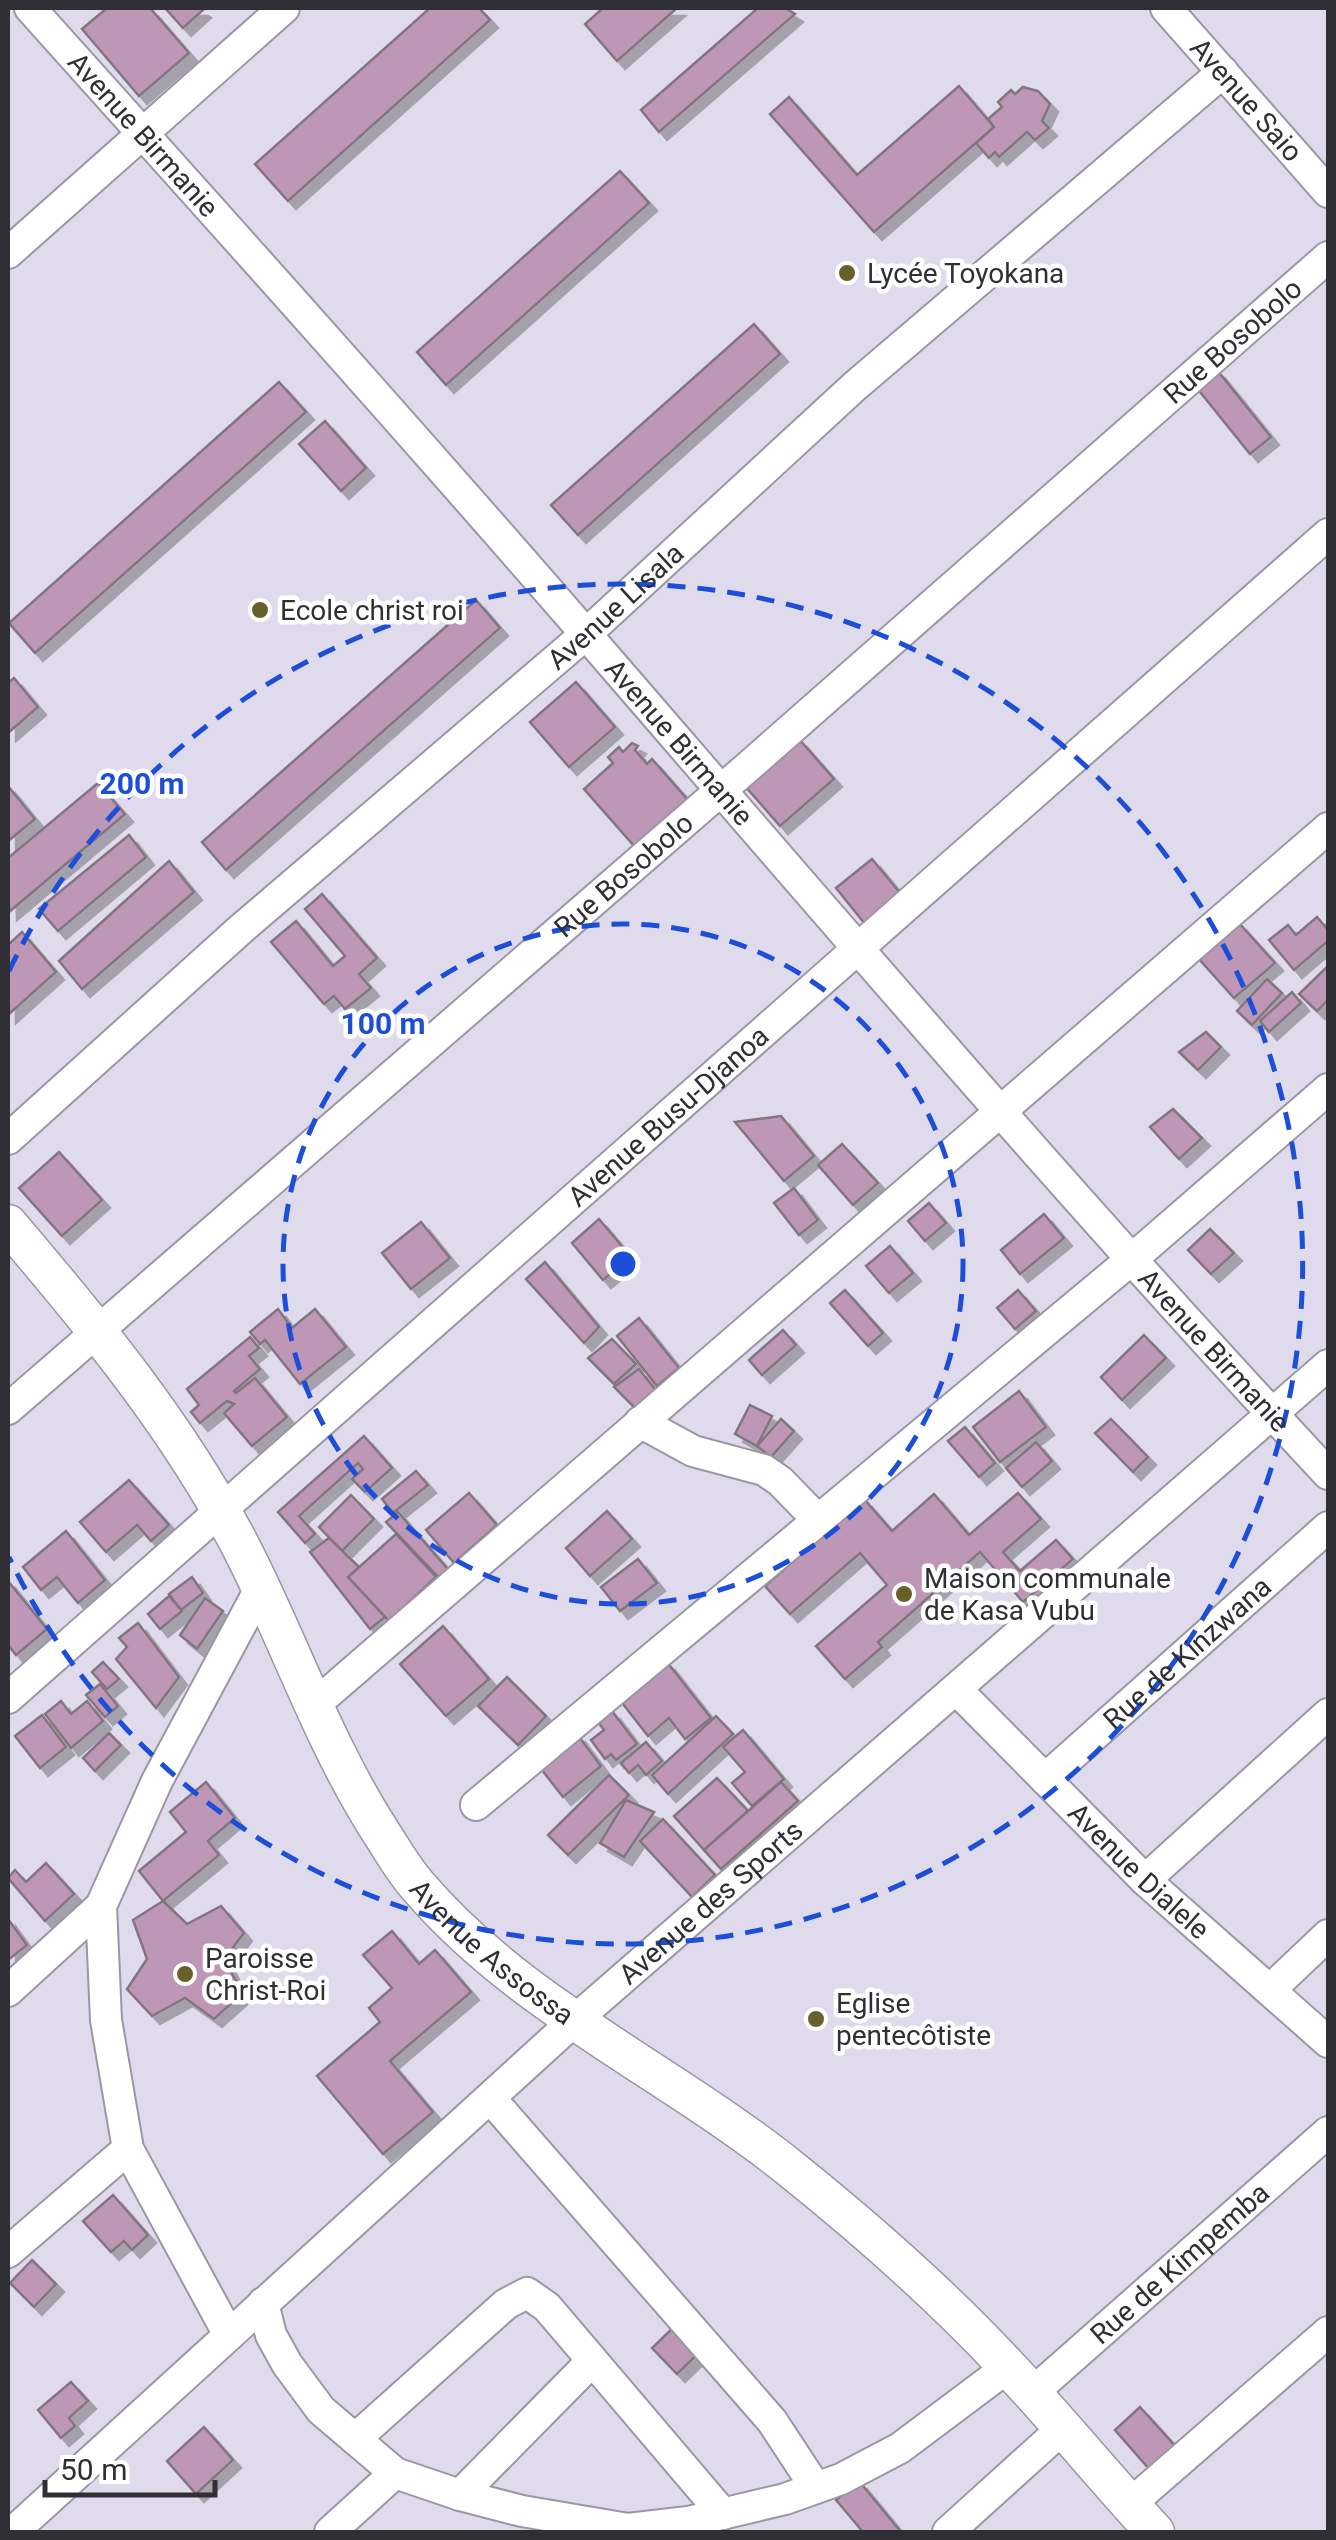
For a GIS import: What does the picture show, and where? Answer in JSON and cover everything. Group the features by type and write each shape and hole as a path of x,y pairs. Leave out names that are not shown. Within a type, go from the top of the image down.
{"main road":[{"name":"Avenue Assossa","path":"8,1224 97,1329 155,1406 220,1508 261,1587 312,1707 360,1800 414,1882 474,1943 535,1994 702,2104 790,2168 922,2280 1020,2381 1155,2532"}],"street":[{"name":"Avenue Birmanie","path":"30,8 586,634 858,950 1328,1474"},
{"path":"8,253 284,8"},
{"name":"Avenue Saio","path":"1166,8 1328,192"},
{"name":"Avenue Lisala","path":"8,1139 241,929 586,634 855,386 1222,72"},
{"name":"Rue Bosobolo","path":"8,1410 1328,257"},
{"name":"Avenue Busu-Djanoa","path":"8,1698 1328,534"},
{"path":"312,1707 1328,828"},
{"path":"476,1805 1132,1259 1328,1089"},
{"name":"Avenue des Sports","path":"12,2532 576,2020 1328,1364"},
{"path":"640,1422 692,1452 764,1470 818,1520"},
{"name":"Rue de Kinzwana","path":"1045,1779 1328,1528"},
{"path":"8,1991 101,1906 157,1781 261,1587"},
{"name":"Avenue Dialele","path":"956,1689 1145,1880 1328,2042"},
{"path":"1145,1880 1328,1714"},
{"path":"101,1906 106,2020 128,2149 229,2335"},
{"path":"1271,1989 1328,1935"},
{"path":"490,2098 772,2421 816,2488"},
{"name":"Rue de Kimpemba","path":"395,2473 460,2495 626,2531 688,2522 785,2500 841,2478 1020,2381 1328,2132"},
{"path":"8,2252 128,2149"},
{"path":"355,2439 506,2304 527,2293 547,2307 723,2514"},
{"path":"263,2302 271,2335 321,2410 395,2473 330,2532"},
{"path":"1129,2505 1328,2332"},
{"path":"460,2495 591,2362"},
{"path":"948,2532 1062,2429"}],"building":[{"path":"107,8 150,8 189,53 139,96 82,29"},
{"path":"165,8 200,8 203,10 183,28"},
{"path":"430,8 479,8 490,20 288,201 255,164"},
{"path":"603,8 677,8 617,61 585,24"},
{"path":"758,8 785,8 795,14 659,132 641,110"},
{"path":"959,86 994,127 874,232 770,114 789,97 857,175"},
{"path":"1023,87 1038,91 1050,104 1042,121 1049,128 1035,140 1027,132 999,157 995,152 989,158 976,143 994,127 988,119 1002,107 998,102 1011,90 1015,94"},
{"path":"620,171 649,203 446,385 417,352"},
{"path":"754,324 780,354 578,535 551,505"},
{"path":"1217,370 1271,437 1250,454 1196,387"},
{"path":"279,382 306,412 35,653 9,623"},
{"path":"325,421 366,468 341,491 299,444"},
{"path":"476,600 500,628 226,870 202,842"},
{"path":"14,678 38,707 8,733 8,683"},
{"path":"576,682 615,727 569,767 530,722"},
{"path":"799,739 834,779 780,826 745,786"},
{"path":"632,743 638,746 635,750 647,764 652,759 687,799 635,847 584,789 613,763 608,757 619,747 623,752"},
{"path":"98,783 125,814 9,912 8,858"},
{"path":"8,786 35,819 8,841"},
{"path":"129,835 146,857 58,931 39,909"},
{"path":"872,859 901,894 865,924 836,888"},
{"path":"169,861 194,892 82,989 59,961"},
{"path":"322,894 377,958 359,974 371,988 345,1009 334,996 324,1004 271,942 296,921 333,966 345,956 305,909"},
{"path":"1317,917 1328,930 1328,941 1294,970 1269,940 1288,925 1296,935"},
{"path":"1239,923 1275,963 1234,998 1199,959"},
{"path":"22,932 56,972 8,1015 8,945"},
{"path":"1328,966 1328,1000 1317,1011 1299,994"},
{"path":"1267,979 1282,993 1252,1025 1237,1011"},
{"path":"1292,992 1301,1003 1269,1032 1260,1021"},
{"path":"1206,1032 1221,1047 1198,1070 1179,1052"},
{"path":"1173,1109 1202,1138 1179,1159 1150,1127"},
{"path":"781,1116 814,1156 784,1181 735,1122"},
{"path":"842,1144 878,1183 853,1205 818,1165"},
{"path":"59,1152 102,1200 62,1236 19,1188"},
{"path":"794,1188 818,1220 799,1235 774,1203"},
{"path":"929,1203 946,1223 925,1241 908,1221"},
{"path":"1044,1214 1064,1238 1020,1274 1001,1250"},
{"path":"599,1219 631,1257 603,1280 572,1243"},
{"path":"421,1222 450,1258 411,1289 382,1253"},
{"path":"1210,1229 1234,1253 1211,1274 1188,1250"},
{"path":"890,1246 913,1273 889,1293 866,1266"},
{"path":"545,1262 599,1327 584,1343 526,1279"},
{"path":"845,1290 883,1333 868,1346 830,1303"},
{"path":"1018,1290 1036,1311 1015,1329 997,1308"},
{"path":"278,1309 292,1328 315,1309 346,1347 300,1384 265,1340 260,1344 250,1332"},
{"path":"639,1318 679,1368 657,1386 617,1336"},
{"path":"783,1330 796,1345 762,1375 749,1360"},
{"path":"1144,1335 1166,1358 1122,1400 1101,1377"},
{"path":"250,1337 259,1348 249,1356 260,1369 234,1391 255,1378 287,1417 252,1446 224,1413 234,1404 227,1401 200,1423 191,1412 199,1405 187,1389"},
{"path":"612,1339 636,1364 614,1384 588,1358"},
{"path":"639,1369 658,1393 637,1410 614,1387"},
{"path":"1019,1391 1046,1427 1000,1462 973,1427"},
{"path":"750,1405 772,1416 757,1446 735,1434"},
{"path":"781,1419 794,1431 771,1457 757,1446"},
{"path":"1111,1419 1148,1457 1133,1472 1095,1433"},
{"path":"965,1427 995,1463 979,1477 948,1441"},
{"path":"364,1436 392,1468 365,1492 352,1479 363,1469 358,1463 299,1516 315,1534 305,1543 278,1512"},
{"path":"1036,1442 1052,1461 1022,1487 1006,1468"},
{"path":"416,1471 428,1485 393,1513 382,1499"},
{"path":"129,1480 169,1525 151,1541 137,1525 106,1552 80,1522"},
{"path":"469,1493 497,1525 454,1563 426,1530"},
{"name":"Maison communale de Kasa Vubu","path":"1018,1493 1041,1519 1003,1552 1020,1571 1056,1540 1073,1559 1023,1602 980,1552 878,1642 882,1647 845,1679 816,1646 887,1585 860,1553 790,1614 765,1586 864,1499 892,1531 934,1494 969,1535"},
{"path":"351,1495 374,1519 342,1551 319,1527"},
{"path":"607,1511 632,1539 590,1576 566,1548"},
{"path":"398,1512 453,1575 444,1583 386,1522"},
{"path":"66,1531 105,1580 78,1603 57,1577 41,1590 23,1567"},
{"path":"396,1534 436,1577 389,1621 348,1577"},
{"path":"329,1538 359,1567 348,1577 385,1617 370,1629 310,1552"},
{"path":"638,1559 657,1583 620,1611 601,1587"},
{"path":"192,1577 203,1593 181,1610 169,1594"},
{"path":"8,1581 47,1629 16,1655 8,1645"},
{"path":"169,1596 182,1611 160,1629 148,1614"},
{"path":"205,1598 223,1611 197,1649 180,1635"},
{"path":"138,1623 179,1677 156,1708 116,1659 127,1647 119,1638"},
{"path":"443,1626 489,1679 446,1716 400,1664"},
{"path":"103,1662 119,1679 107,1689 92,1672"},
{"path":"667,1662 711,1718 685,1739 669,1718 648,1736 619,1699"},
{"path":"507,1677 546,1716 518,1745 478,1706"},
{"path":"100,1684 118,1706 105,1717 86,1695"},
{"path":"61,1701 71,1714 87,1701 103,1721 71,1748 45,1714"},
{"path":"612,1711 637,1744 616,1760 611,1754 605,1759 591,1740 604,1730 598,1722"},
{"path":"42,1715 66,1747 40,1768 15,1736"},
{"path":"716,1716 733,1734 668,1794 652,1775"},
{"path":"743,1730 784,1779 752,1806 732,1783 745,1772 723,1747"},
{"path":"109,1733 121,1745 95,1771 83,1758"},
{"path":"577,1734 601,1766 563,1797 538,1765"},
{"path":"646,1742 662,1761 646,1775 638,1765 629,1773 621,1763"},
{"path":"609,1775 629,1795 568,1855 548,1835"},
{"path":"717,1778 748,1811 704,1850 674,1816"},
{"path":"206,1782 235,1818 208,1841 219,1855 163,1901 139,1871 186,1832 170,1812"},
{"path":"781,1782 798,1801 721,1869 704,1850"},
{"path":"626,1800 654,1812 624,1857 600,1843"},
{"path":"663,1819 715,1875 692,1897 640,1841"},
{"path":"46,1863 74,1894 45,1921 8,1878 15,1870 26,1882"},
{"name":"Paroisse Christ-Roi","path":"163,1901 187,1924 221,1906 244,1933 224,1959 243,1993 214,2019 185,1998 152,2016 127,1989 147,1959 133,1920"},
{"path":"8,1919 27,1945 8,1960"},
{"path":"392,1931 419,1964 435,1950 471,1992 390,2061 433,2112 383,2154 317,2076 380,2022 369,2008 392,1988 363,1955"},
{"path":"113,2195 148,2235 132,2250 124,2241 111,2252 83,2221"},
{"path":"32,2260 56,2284 34,2307 10,2283"},
{"path":"679,2322 704,2348 677,2374 652,2348"},
{"path":"71,2382 88,2401 69,2418 75,2426 61,2438 38,2410"},
{"path":"1140,2407 1176,2447 1150,2470 1115,2430"},
{"path":"204,2427 233,2460 196,2494 167,2461"},
{"path":"859,2481 901,2532 863,2532 836,2500"}],"place":[{"name":"Lycée Toyokana","path":"847,273"},
{"name":"Ecole christ roi","path":"260,610"},
{"name":"Maison communale de Kasa Vubu","path":"904,1594"},
{"name":"Paroisse Christ-Roi","path":"185,1974"},
{"name":"Eglise pentecôtiste","path":"816,2019"}]}
